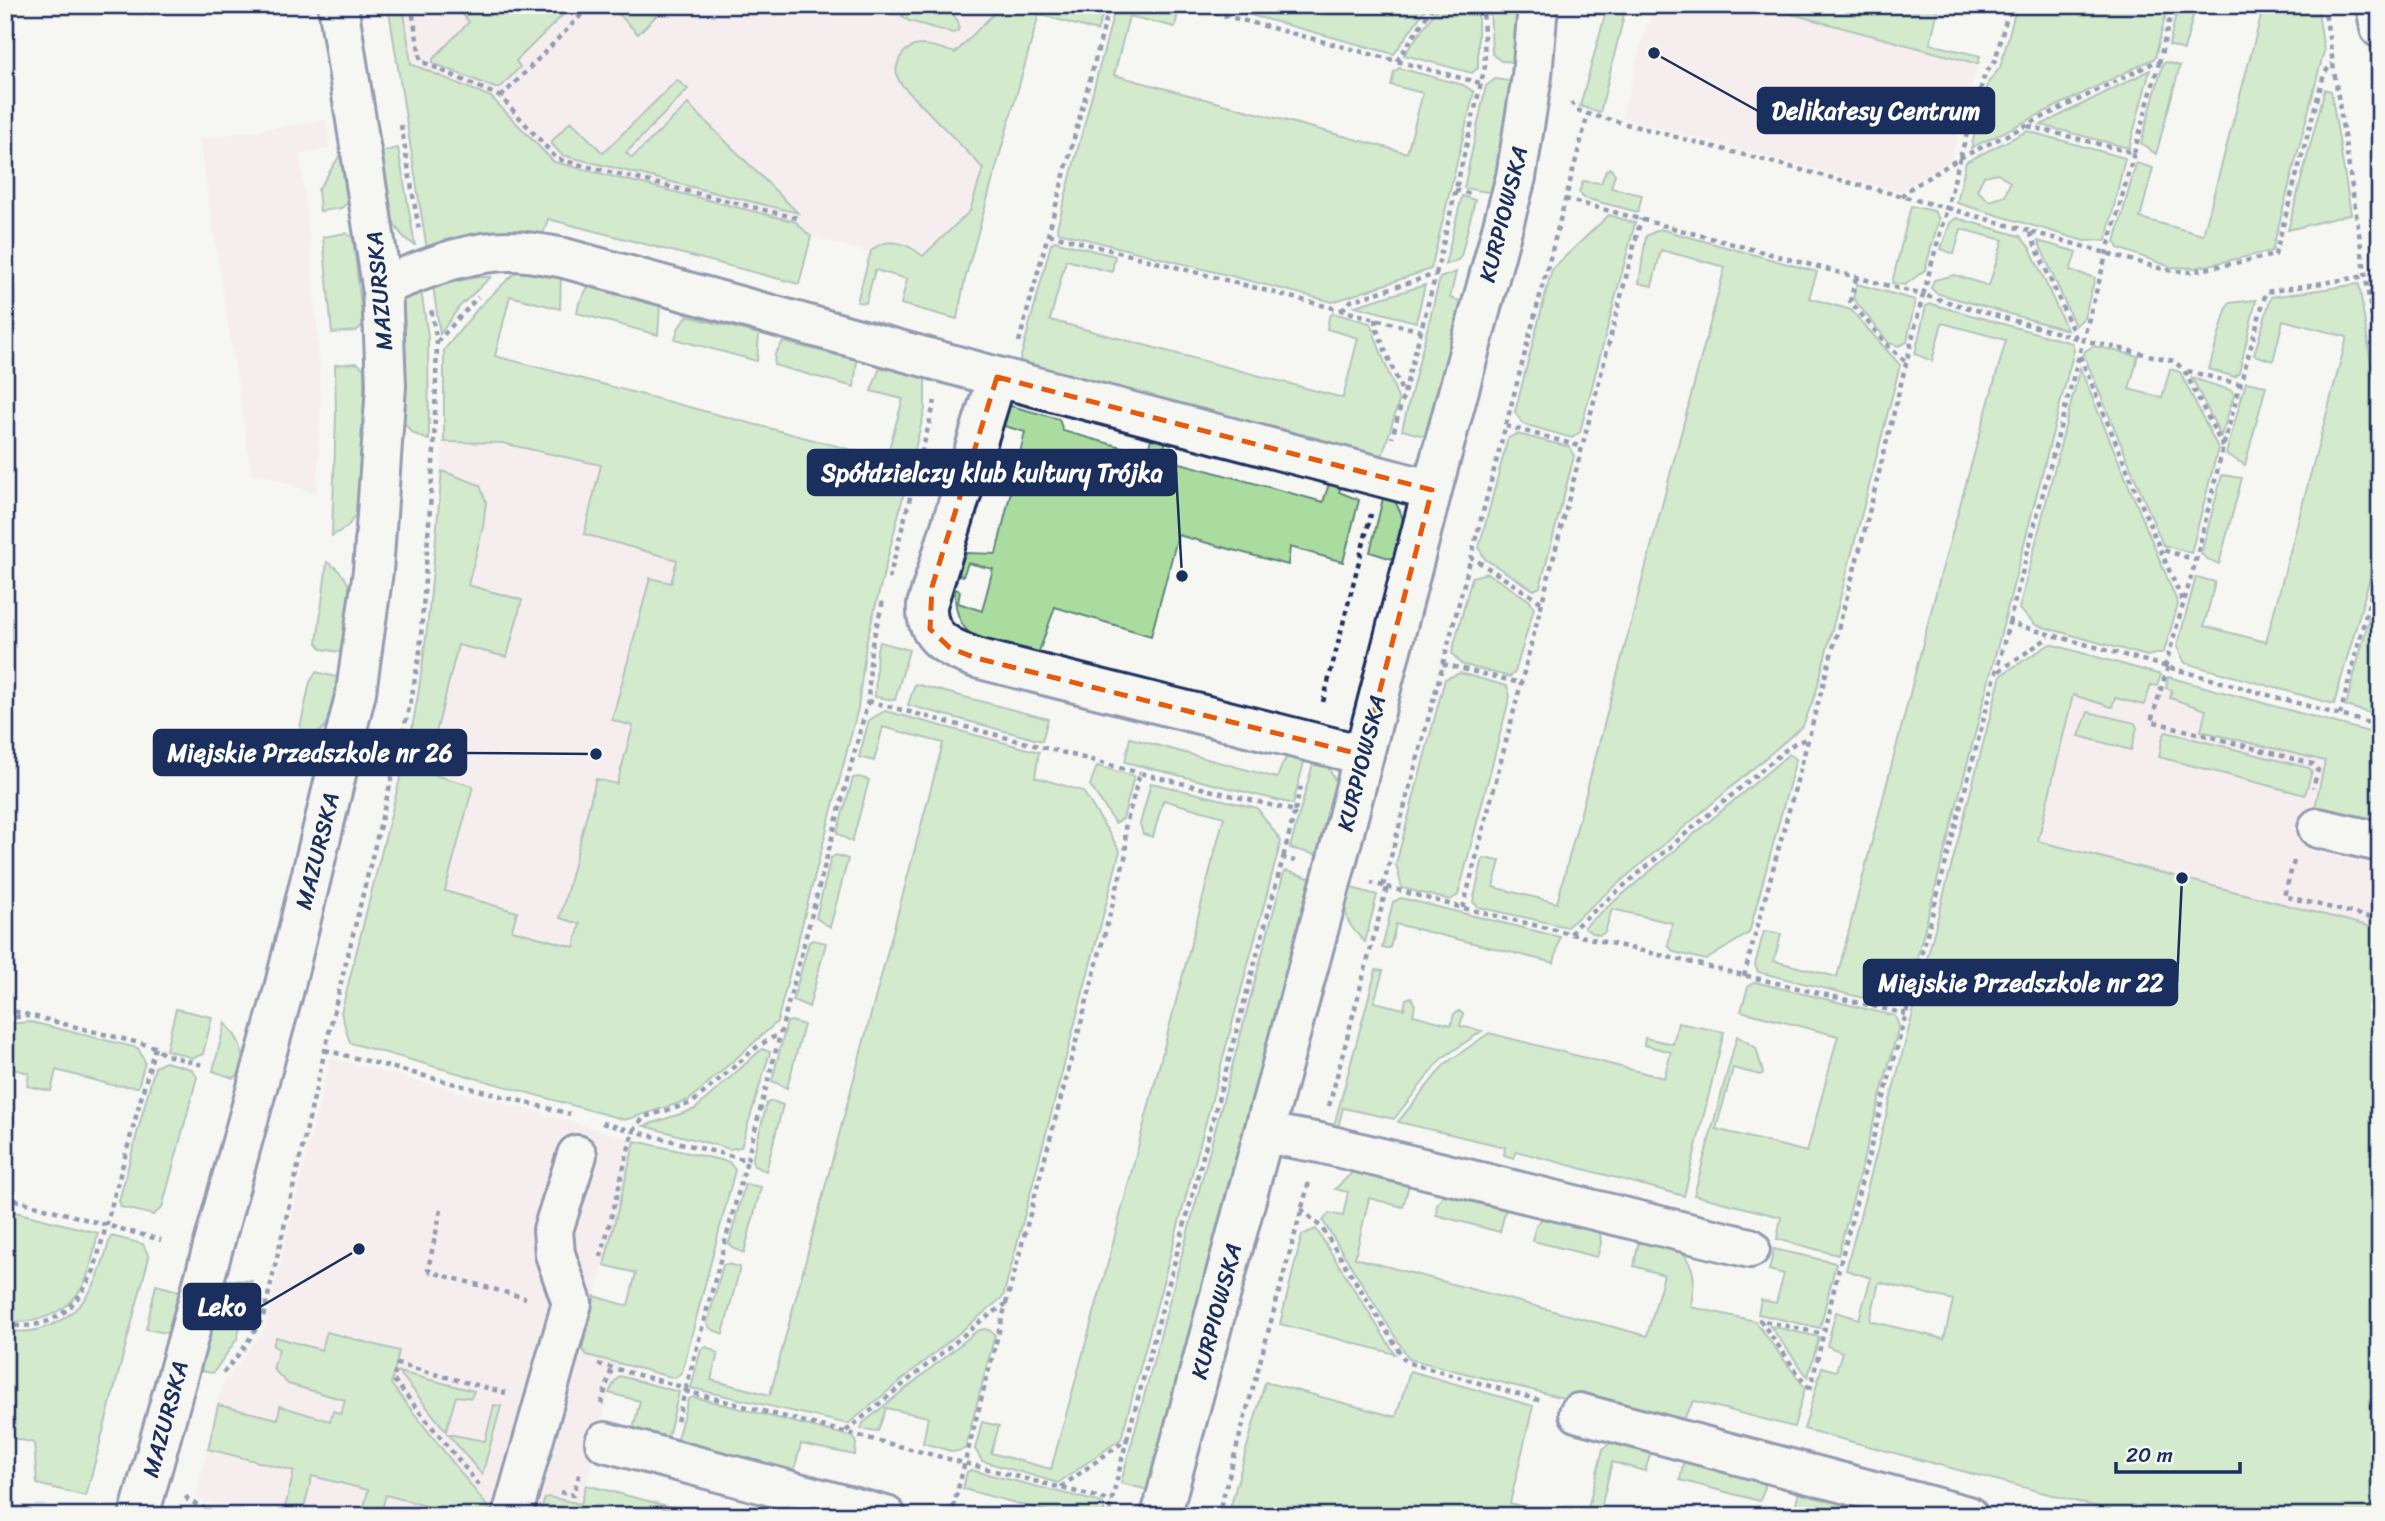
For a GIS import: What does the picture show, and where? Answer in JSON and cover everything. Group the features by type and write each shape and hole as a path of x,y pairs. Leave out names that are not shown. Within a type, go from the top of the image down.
{"street":[{"name":"MAZURSKA","path":"139,1516 283,993 356,692 373,571 386,386 383,286 338,5"},
{"name":"KURPIOWSKA","path":"1161,1516 1334,872 1516,177 1532,76 1538,5"},
{"path":"2376,5 2380,29"},
{"path":"383,286 473,254 511,251 565,258 1002,379 1432,490"},
{"path":"1002,379 927,605 930,629 938,638 950,648 976,658 1363,755"},
{"path":"2315,811 2380,842"},
{"path":"1264,1133 1320,1143 1750,1248"},
{"path":"498,1503 572,1303 555,1254 553,1230 577,1155"},
{"path":"1579,1413 1968,1516"},
{"path":"605,1442 886,1516"}],"path":[{"path":"411,5 421,61 501,97 557,159 801,219"},
{"path":"501,97 591,5"},
{"path":"1002,379 1049,234 1110,5"},
{"path":"1185,5 1480,83"},
{"path":"1397,61 1434,5"},
{"path":"1108,1516 1436,274 1485,66 1483,5"},
{"path":"1744,976 1810,738 1960,158 1986,74 1995,61 2010,5"},
{"path":"1823,1334 1760,1320 1810,1390 2082,340 2108,253 2173,5"},
{"path":"2323,5 2380,370"},
{"path":"1902,196 1960,158 2153,63 2159,63"},
{"path":"1218,1516 1320,1143 1588,114 1947,208 2166,270 2190,272 2275,255 2323,74 2332,63"},
{"path":"401,124 425,269"},
{"path":"2028,126 2134,153"},
{"path":"1565,199 2082,340 2175,361 2184,370 2222,447"},
{"path":"1463,908 1641,219"},
{"path":"2029,232 2076,338"},
{"path":"1049,234 1421,331"},
{"path":"1342,310 1351,301 1436,274"},
{"path":"2315,811 2318,770 2314,764 2151,721 2196,560 2222,447 2242,385 2266,292 2366,276"},
{"path":"1857,277 1850,302 1888,346 1906,362"},
{"path":"219,1377 243,1349 263,1318 325,1050 411,700 420,651 434,450 437,343 484,292"},
{"path":"1376,319 1377,330 1404,395"},
{"path":"2079,355 2183,602"},
{"path":"888,582 933,410 941,362"},
{"path":"2184,370 2242,385"},
{"path":"1506,426 1583,447"},
{"path":"2161,548 2196,560"},
{"path":"1471,556 1542,603"},
{"path":"2340,715 2380,560"},
{"path":"587,1361 686,1388 868,701 871,648 885,595"},
{"path":"2009,623 2380,726"},
{"path":"1997,672 2050,636"},
{"path":"1443,664 1520,683"},
{"path":"868,701 1295,811"},
{"path":"1571,934 1576,926 1783,752 1795,743 1810,738"},
{"path":"951,1516 1126,854 1125,828 1140,773"},
{"path":"1283,858 1463,908 1906,1014"},
{"path":"2294,859 2284,896 2380,920"},
{"path":"5,1009 155,1047 163,1054 206,1066"},
{"path":"5,1018 33,1016"},
{"path":"599,1264 633,1131 644,1117 692,1103 758,1046 780,1033"},
{"path":"5,1324 31,1325 47,1321 66,1311 84,1294 94,1270 155,1047"},
{"path":"325,1050 580,1117"},
{"path":"593,1120 747,1160"},
{"path":"5,1197 161,1240"},
{"path":"1301,1209 1322,1228 1406,1362 1520,1395"},
{"path":"441,1210 428,1269 530,1299"},
{"path":"846,1431 981,1321 1006,1304"},
{"path":"498,1503 393,1379 398,1364 515,1396"},
{"path":"685,1391 1112,1501"},
{"path":"1061,1487 1128,1439"},
{"path":"204,1516 206,1509 234,1516"}],"highlighted area":[{"path":"997,377 1432,490 1363,755 976,658 950,648 930,629 932,587"}],"shaded area":[{"path":"394,5 1041,5 965,279 812,237 802,273 512,199 427,216"},
{"path":"1654,5 1758,5 1978,64 1951,160 1899,192 1622,118 1646,25 1649,25"},
{"path":"326,120 330,148 300,155 319,353 321,421 316,494 261,474 252,476 199,139"},
{"path":"445,414 853,527 684,1095 344,1004 419,694 427,642"},
{"path":"2043,655 2380,746 2380,1076 1951,1010"},
{"path":"330,1058 537,1112 635,1141 582,1349 587,1355 620,1363 609,1394 586,1485 706,1516 261,1516 200,1500 196,1496 222,1385 264,1329"}],"green space":[{"path":"388,5 403,5 411,64 491,97 554,162 796,222 811,237 799,284 548,219 540,244 427,250"},
{"path":"573,5 516,61 520,67 500,88 495,88 433,63 433,59 469,22 456,7"},
{"path":"610,5 663,5 665,7 638,34"},
{"path":"912,5 944,5 957,20 958,31 953,33 909,21 902,16"},
{"path":"1002,5 1101,5 1104,11 1097,31 1039,14 965,279 957,319 901,304 907,279 875,270 866,303 857,302 871,251 891,242 911,248 923,256 970,211 983,168 901,84 896,71 900,58 905,51 918,45 933,46 955,53"},
{"path":"1124,5 1146,5 1178,12 1175,27 1129,16 1114,75 1407,153 1423,93 1391,85 1394,72 1399,68 1463,85 1474,92 1431,269 1333,302 1058,232 1114,12"},
{"path":"1214,5 1428,5 1394,54"},
{"path":"1440,5 1478,5 1478,68 1472,73 1404,55"},
{"path":"1490,5 1521,5 1518,62 1501,61 1492,54"},
{"path":"1758,5 1939,5 1930,44 1980,56 1978,64"},
{"path":"2017,5 2168,5 2155,58 1971,148 1989,81 2000,68"},
{"path":"2178,5 2196,5 2184,50 2169,45"},
{"path":"2264,5 2317,5 2324,51 2272,251 2195,268 2171,267 2118,248 2115,242 2136,163 2153,168 2140,218 2203,235"},
{"path":"1607,8 1625,11 1600,113 1580,106"},
{"path":"2166,62 2180,66 2156,154 2141,143 2163,64"},
{"path":"2150,70 2129,148 2041,125"},
{"path":"1495,79 1515,82 1494,193 1464,188 1486,86"},
{"path":"677,80 688,89 626,153 632,158 688,104 798,213 562,155 552,144 571,121 603,153"},
{"path":"2325,89 2331,91 2351,214 2288,230"},
{"path":"2027,131 2125,158 2106,240 2084,241 1957,203 1966,162","holes":["1998,173 2010,182 2005,196 1989,201 1977,190 1984,176"]},
{"path":"398,148 415,245 397,228 387,204 380,152"},
{"path":"342,152 350,201 341,208 320,211 318,190"},
{"path":"1610,168 1615,174 1611,188 1642,195 1638,212 1584,198 1579,192 1583,181 1601,183"},
{"path":"1462,196 1475,200 1461,256 1445,265"},
{"path":"1911,206 1934,211 1939,219 1925,270 1905,285 1892,283"},
{"path":"1609,215 1635,223 1580,432 1572,438 1523,424 1515,412 1552,269"},
{"path":"1956,218 2020,236 2030,248 2067,330 1936,293 1931,288 1934,280 1955,275 1989,286 2003,240 1961,229 1954,254 1941,249 1950,223"},
{"path":"1660,229 1817,272 1809,298 1851,310 1900,365 1816,692 1803,726 1567,927 1478,907 1473,902 1483,858 1500,861 1493,887 1557,903 1725,267 1661,250 1652,286 1639,283 1646,236"},
{"path":"346,233 353,238 363,325 356,331 332,333 323,237"},
{"path":"1054,241 1115,256 1112,272 1066,260 1050,320 1343,398 1358,338 1327,329 1329,317 1333,313 1370,323 1399,401 1380,463 1018,368"},
{"path":"2038,241 2077,252 2070,270 2095,278 2084,318 2075,326"},
{"path":"523,265 561,270 560,309 510,296 495,356 886,459 903,399 871,391 880,368 925,372 925,409 866,644 858,708 777,1022 689,1100 625,1120 350,1043 341,1013 405,759 429,766 427,773 473,786 445,891 517,912 512,930 574,947 580,924 560,918 596,779 617,784 633,726 612,720 650,578 671,583 677,560 584,534 601,465 502,443 444,442 444,350 479,307"},
{"path":"1456,272 1450,298 1464,302 1428,437 1402,430 1440,278"},
{"path":"491,277 460,306 440,334 433,286"},
{"path":"420,284 428,336 429,440 412,432 402,415 398,313 404,298"},
{"path":"1857,284 1915,300 1907,342 1899,346 1889,343 1853,298"},
{"path":"2359,284 2380,423 2380,542 2334,704 2185,663 2177,647 2196,577 2215,582 2204,626 2266,642 2347,337 2283,320 2273,361 2254,355 2271,297"},
{"path":"1425,285 1416,322 1355,306"},
{"path":"588,287 660,306 658,335 577,313"},
{"path":"2256,300 2239,373 2235,377 2209,369 2227,307 2230,303"},
{"path":"1931,304 2072,343 2074,350 1906,1001 1896,1006 1758,972 1755,965 1764,931 1781,934 1774,961 1837,977 1940,577 2006,340 1942,323 1932,361 1915,354 1926,306"},
{"path":"687,316 759,334 757,361 675,339"},
{"path":"783,342 857,360 854,387 774,365 775,354"},
{"path":"2094,346 2138,356 2129,389 2162,398 2170,369 2180,372 2218,448 2191,553 2163,545 2084,355 2085,351"},
{"path":"357,363 364,369 364,446 360,509 347,527 332,536 335,365"},
{"path":"2080,368 2178,604 2164,652 2147,656 2036,625 2019,609"},
{"path":"2192,378 2233,391 2221,436"},
{"path":"2246,382 2266,386 2245,465 2226,454"},
{"path":"1011,406 1059,419 1063,431 1147,454 1152,435 1167,435 1162,458 1323,502 1330,481 1341,487 1339,492 1359,500 1343,562 1290,547 1288,565 1178,535 1151,636 1055,607 1037,657 979,640 961,622 956,608 955,589 960,591 958,603 982,611 993,569 968,563 963,576 959,575 967,553 996,554 1025,432 1001,425 1004,411"},
{"path":"1517,434 1570,447 1574,456 1540,587 1534,590 1485,559 1479,548 1508,438"},
{"path":"442,471 480,485 486,502 483,527 468,585 522,600 507,657 458,645 431,753 408,748 425,644"},
{"path":"2222,475 2242,478 2219,564 2201,554"},
{"path":"1385,490 1401,512 1403,527 1399,554 1392,559 1370,552"},
{"path":"327,562 339,571 350,591 352,614 346,653 322,649 317,643"},
{"path":"1487,573 1529,600 1534,608 1515,672 1510,677 1461,664 1452,653 1472,577"},
{"path":"2380,576 2380,716 2346,706"},
{"path":"880,642 909,650 895,700 875,697 877,649"},
{"path":"2050,644 2161,675 2157,686 2151,685 2144,705 2115,698 2112,707 2073,695 2038,841 2380,929 2380,1516 2131,1516 1804,1429 1822,1367 1836,1371 1842,1352 1827,1346 1836,1312 1859,1319 1871,1278 1846,1270 2001,675","holes":["1879,1282 1953,1300 1944,1339 1870,1321"]},
{"path":"316,672 340,678 333,710 330,719 319,732 297,742 310,682"},
{"path":"1460,673 1507,686 1510,696 1458,895 1450,900 1402,888 1396,864 1445,679"},
{"path":"2168,677 2380,735 2380,822 2315,808 2325,761 2201,731 2206,710 2170,698 2172,690 2166,688"},
{"path":"915,684 1048,719 1042,741 908,705"},
{"path":"885,711 1039,752 1035,777 1083,791 1120,851 1003,1297 848,1424 691,1388 701,1349 707,1347 718,1353 711,1380 770,1395 943,743 883,727 874,761 859,757 869,720"},
{"path":"2088,712 2135,723 2137,728 2131,750 2079,736"},
{"path":"2166,732 2309,768 2312,771 2305,795 2159,757"},
{"path":"1130,738 1277,778 1286,759 1293,755 1306,755 1293,804 1125,762"},
{"path":"1789,754 1796,759 1749,933 1706,960 1674,952 1668,946 1672,923 1612,909 1605,932 1600,935 1584,927"},
{"path":"1315,756 1327,764 1337,785 1321,856 1290,848"},
{"path":"1097,766 1134,776 1123,819 1115,823 1090,785"},
{"path":"853,778 869,780 852,842 837,833"},
{"path":"1151,783 1257,808 1281,841 1121,1439 1058,1483 982,1461 975,1449 982,1422 999,1426 991,1453 1051,1469 1106,1270 1224,817 1163,800 1153,837 1143,834 1140,824"},
{"path":"836,855 848,859 830,927 816,918 831,858"},
{"path":"1284,872 1313,879 1148,1490 1121,1483"},
{"path":"1348,887 1377,895 1365,942 1347,918 1345,904"},
{"path":"1401,898 1560,937 1554,963 1396,924 1390,948 1382,948 1393,902"},
{"path":"813,940 826,943 809,1007 793,1000 809,942"},
{"path":"1376,970 1383,971 1374,1002 1404,1009 1406,999 1411,997 1415,1005 1413,1015 1451,1025 1454,1014 1459,1011 1463,1014 1460,1026 1482,1031 1441,1059 1394,1119 1343,1108 1336,1134 1332,1133"},
{"path":"1755,982 1895,1016 1899,1026 1838,1255 1777,1239 1781,1217 1694,1195 1737,1036 1756,1048 1763,1073 1760,1075 1733,1068 1716,1129 1807,1152 1838,1036 1741,1011 1748,987"},
{"path":"176,1009 212,1017 203,1054 193,1058 166,1050"},
{"path":"31,1022 138,1048 145,1062 138,1087 112,1085 56,1070 51,1091 27,1086 29,1073 5,1067 5,1024"},
{"path":"787,1022 804,1025 787,1088 772,1081"},
{"path":"225,1023 238,1040 242,1053 239,1074 233,1078 213,1071"},
{"path":"1678,1023 1724,1032 1684,1196 1516,1151 1514,1158 1504,1155 1505,1147 1398,1122 1445,1064 1489,1033 1664,1078 1671,1052 1644,1045 1645,1038 1673,1044"},
{"path":"762,1049 770,1052 741,1147 730,1149 644,1126 695,1109"},
{"path":"165,1062 191,1069 197,1077 162,1208 153,1215 121,1207 119,1201 155,1067"},
{"path":"772,1101 783,1105 766,1171 754,1166 752,1161 767,1103"},
{"path":"635,1141 729,1162 735,1170 682,1372 675,1378 587,1355 582,1349 595,1296 628,1306 636,1273 604,1265"},
{"path":"1357,1168 1410,1181 1403,1207 1369,1198 1355,1258 1647,1336 1664,1275 1634,1266 1638,1245 1642,1241 1681,1250 1692,1271 1694,1283 1691,1307 1755,1321 1805,1388 1794,1427 1694,1401 1678,1427 1409,1359 1323,1221 1329,1213 1343,1216 1348,1192 1335,1189"},
{"path":"745,1184 761,1187 744,1253 729,1243"},
{"path":"1446,1191 1506,1208 1500,1232 1436,1215 1437,1204"},
{"path":"11,1211 98,1233 89,1271 79,1292 56,1313 36,1320 5,1320 5,1213"},
{"path":"1546,1215 1600,1232 1601,1243 1597,1257 1533,1241 1536,1225"},
{"path":"1316,1229 1395,1354 1280,1324 1302,1235"},
{"path":"111,1236 143,1244 149,1257 86,1496 37,1484 34,1443 5,1436 5,1330 33,1331 58,1322 69,1314 88,1295 95,1283"},
{"path":"1774,1249 1836,1263 1820,1328 1758,1314 1761,1300 1776,1303 1784,1274 1769,1270"},
{"path":"723,1265 740,1267 723,1334 711,1329 707,1324"},
{"path":"225,1280 252,1281 237,1339 213,1373 200,1371"},
{"path":"156,1285 182,1292 170,1331 166,1333 146,1329"},
{"path":"1770,1326 1819,1337 1808,1377"},
{"path":"984,1329 995,1335 965,1449 954,1452 923,1443 928,1417 886,1408 878,1431 861,1429 863,1423 977,1331"},
{"path":"327,1332 399,1351 391,1384 495,1516 462,1516 386,1495 380,1516 362,1516 368,1490 312,1476 302,1516 283,1516 294,1471 208,1449 218,1405 278,1419 280,1406 330,1421 333,1411 341,1414 345,1400 288,1384 273,1369 279,1349 273,1346 276,1337 321,1350"},
{"path":"1410,1371 1533,1406 1510,1503 1551,1516 1228,1516 1265,1382 1396,1417"},
{"path":"399,1372 474,1391 471,1398 456,1396 446,1431"},
{"path":"620,1376 679,1392 667,1441 638,1433 634,1425 640,1401 609,1393"},
{"path":"693,1397 853,1437 856,1441 855,1455 801,1444 795,1467 786,1472 676,1442 688,1400"},
{"path":"494,1405 501,1406 482,1475 448,1434 485,1441"},
{"path":"1618,1437 1652,1448 1645,1471 1612,1462 1599,1516 1586,1516 1603,1449"},
{"path":"1684,1459 1763,1477 1765,1487 1760,1501 1680,1480"},
{"path":"971,1470 1103,1503 1105,1516 1065,1516 963,1489 967,1472"},
{"path":"586,1485 706,1516 539,1516 545,1498 581,1504"},
{"path":"1801,1486 1882,1512 1881,1516 1814,1516 1794,1510"}],"place":[{"name":"Delikatesy Centrum","path":"1654,53"},
{"name":"Spółdzielczy klub kultury Trójka","path":"1182,576"},
{"name":"Miejskie Przedszkole nr 26","path":"596,754"},
{"name":"Miejskie Przedszkole nr 22","path":"2182,878"},
{"name":"Leko","path":"359,1249"}]}
